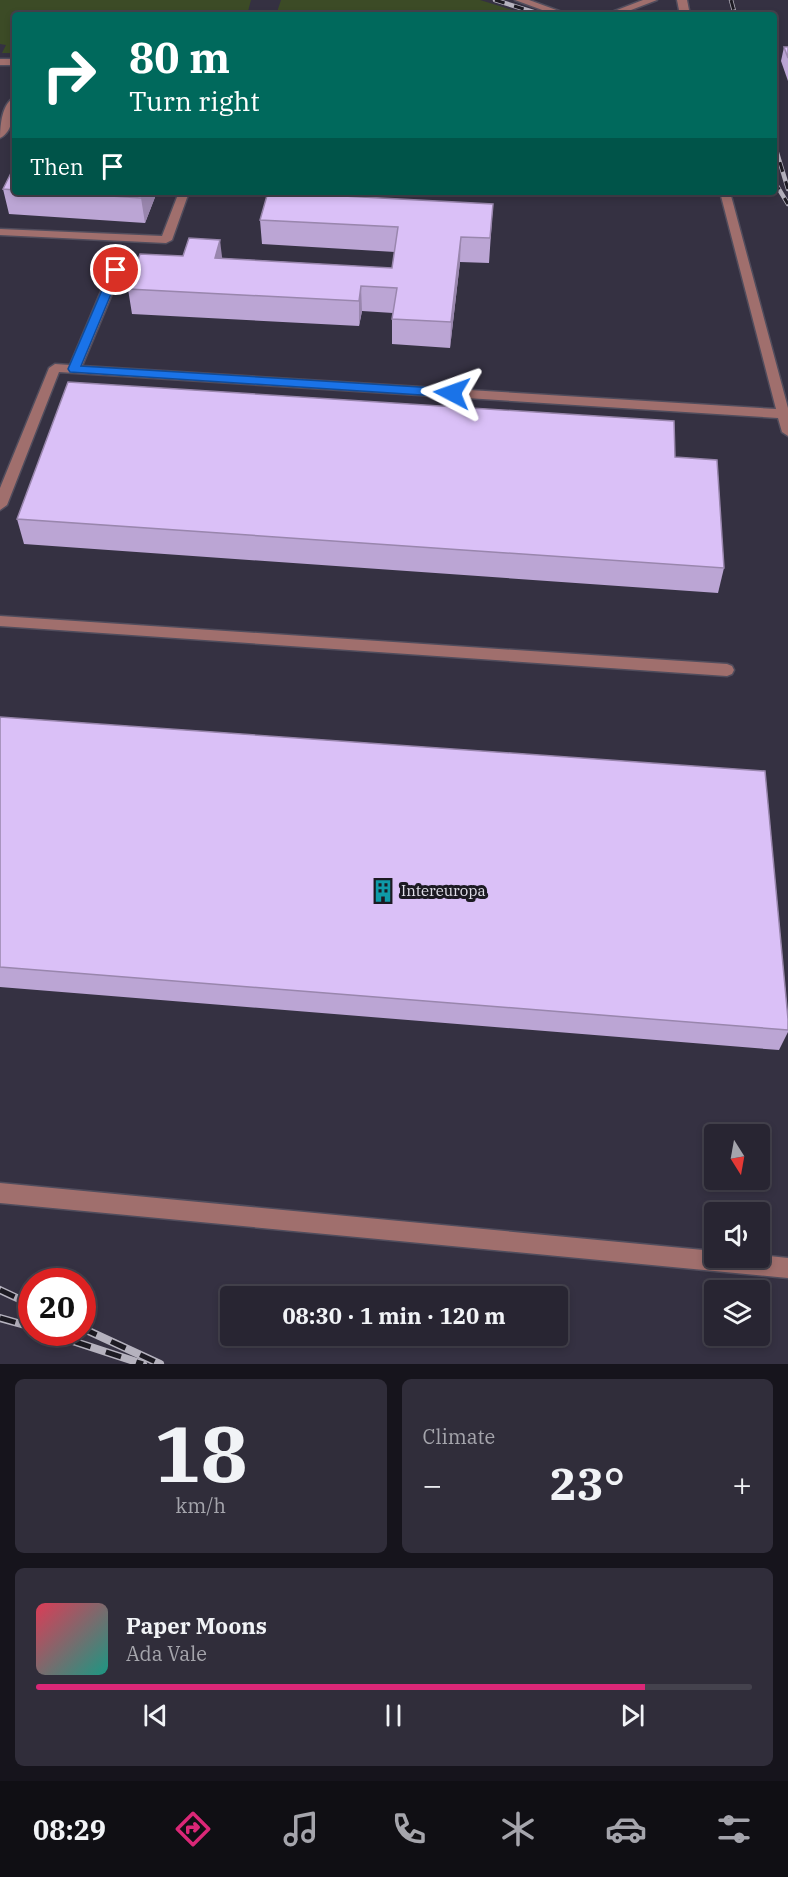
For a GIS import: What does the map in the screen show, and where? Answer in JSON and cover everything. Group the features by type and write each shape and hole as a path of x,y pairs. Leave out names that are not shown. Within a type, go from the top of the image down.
{"street":[{"path":"520,0 556,12"},
{"path":"618,12 652,0"},
{"path":"0,135 12,107"},
{"path":"0,232 166,240 183,195"},
{"path":"726,195 788,432"},
{"path":"74,369 116,270"},
{"path":"0,505 55,368 783,414"},
{"path":"0,621 727,670"},
{"path":"0,1193 788,1268"}],"green space":[{"path":"0,0 251,0 248,12 12,12 12,53 2,53 6,45 0,44"},
{"path":"281,0 480,0 519,12 277,12"}],"building":[{"path":"12,171 12,190 3,189"},
{"path":"95,195 142,195 141,198"},
{"path":"267,195 324,195 493,204 490,238 461,237 451,322 392,319 397,288 361,286 359,301 128,289 140,254 183,256 189,238 220,240 215,258 392,268 398,227 260,220"},
{"path":"68,382 674,421 675,457 717,460 724,568 17,519"},
{"name":"Intereuropa","path":"0,717 765,771 788,1030 0,967"}],"railway":[{"path":"495,0 533,12"},
{"path":"731,0 734,12"},
{"path":"777,153 788,189"},
{"path":"777,186 788,204"},
{"path":"0,1290 18,1298"},
{"path":"0,1318 18,1323"},
{"path":"96,1334 160,1364"},
{"path":"88,1346 143,1364"}],"place":[{"name":"Intereuropa","path":"383,891"}],"route":[{"path":"116,270 74,369 452,393"}]}
